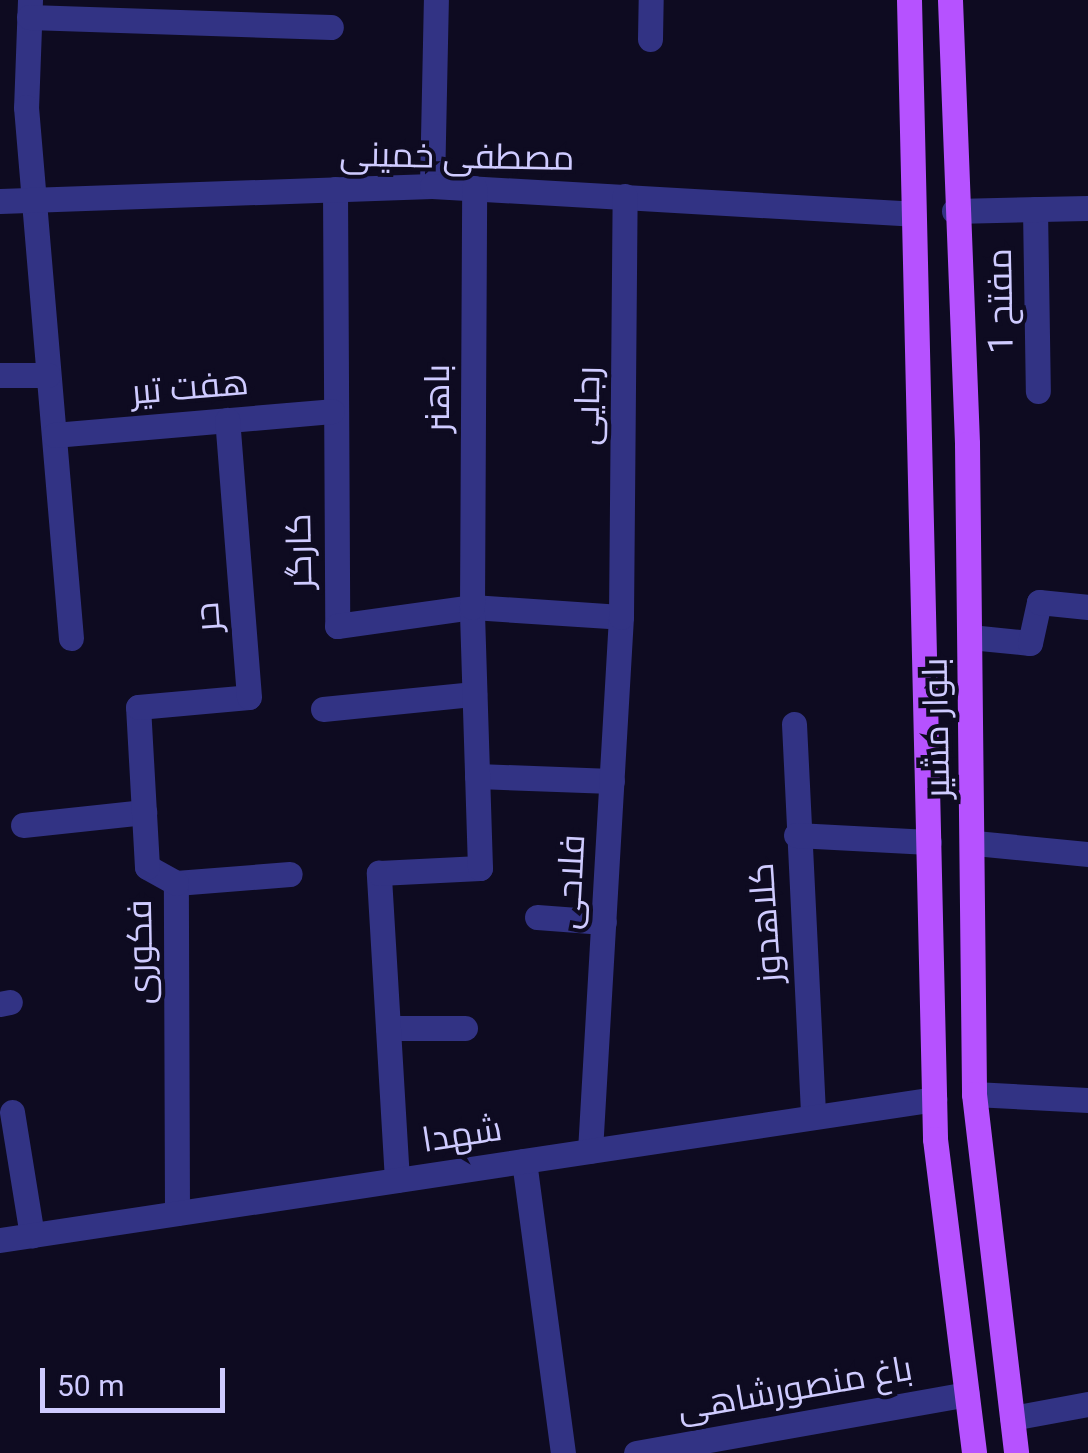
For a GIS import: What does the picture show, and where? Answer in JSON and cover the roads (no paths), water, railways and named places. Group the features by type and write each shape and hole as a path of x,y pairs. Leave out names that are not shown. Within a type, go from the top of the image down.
{"main road":[{"name":"بلوار مشیر","path":"909,0 934,1099 974,1453"},
{"name":"بلوار مشیر","path":"950,0 975,843 974,1094 1016,1453"}],"street":[{"path":"432,186 436,0"},
{"path":"650,39 651,0"},
{"path":"71,638 32,200 30,8 331,26"},
{"name":"مصطفی خمینی","path":"0,201 432,186 913,214"},
{"name":"باهنر","path":"388,1028 379,873 480,868 472,608 474,188"},
{"name":"کارگر","path":"334,189 332,411 337,626 472,608 621,617"},
{"name":"رجایی","path":"621,617 625,196"},
{"path":"954,211 1088,208"},
{"name":"مفتح 1","path":"1034,209 1038,391"},
{"path":"0,375 48,375"},
{"name":"هفت تیر","path":"54,435 332,411"},
{"name":"حر","path":"138,707 249,697 228,420"},
{"path":"970,637 1030,643 1039,602 1088,607"},
{"name":"فلاحی","path":"590,1151 621,617"},
{"path":"322,709 474,694"},
{"name":"فکوری","path":"138,707 147,868 176,883 178,1213"},
{"name":"کلاهدوز","path":"794,724 796,835 813,1117"},
{"path":"476,776 612,782"},
{"path":"23,825 144,812"},
{"path":"796,835 929,842"},
{"path":"975,843 1088,854"},
{"path":"176,883 290,874"},
{"path":"538,917 604,922"},
{"path":"397,1180 388,1028 466,1028"},
{"path":"974,1094 1088,1100"},
{"name":"شهدا","path":"0,1240 934,1099"},
{"path":"12,1112 32,1235"},
{"path":"524,1160 563,1453"},
{"name":"باغ منصورشاهی","path":"636,1453 967,1394"},
{"path":"1012,1418 1088,1404"}]}
